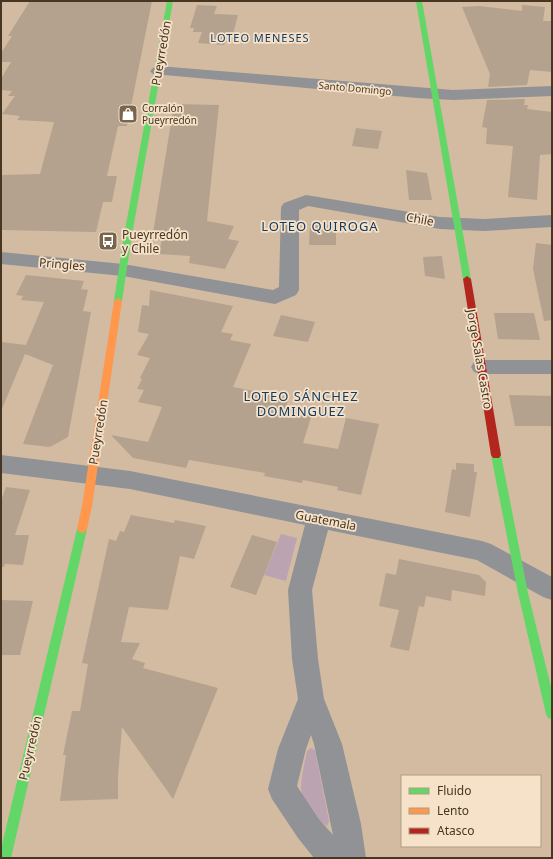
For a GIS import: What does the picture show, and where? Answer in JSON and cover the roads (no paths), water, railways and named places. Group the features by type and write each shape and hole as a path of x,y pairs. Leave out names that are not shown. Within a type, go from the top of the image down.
{"street":[{"name":"Pueyrredón","path":"5,858 87,506 123,270 170,1"},
{"name":"Jorge Salas Castro","path":"419,1 436,94 481,367 519,571 534,642 552,714"},
{"name":"Santo Domingo","path":"158,71 452,95 552,91"},
{"name":"Chile","path":"123,270 275,298 289,290 290,207 306,200 440,223 484,225 552,222"},
{"name":"Pringles","path":"1,258 123,270"},
{"path":"481,367 552,367"},
{"name":"Guatemala","path":"1,464 130,480 482,551 552,589"},
{"path":"319,518 300,590 305,659 311,699 328,744 346,824 351,858"},
{"path":"311,699 292,749 282,789 308,828 334,858"}],"place":[{"name":"Corralón Pueyrredón","path":"128,114"},
{"name":"Pueyrredón y Chile","path":"108,241"}],"district":[{"name":"LOTEO MENESES","path":"260,37"},
{"name":"LOTEO QUIROGA","path":"320,226"},
{"name":"LOTEO SÁNCHEZ DOMINGUEZ","path":"301,404"}]}
